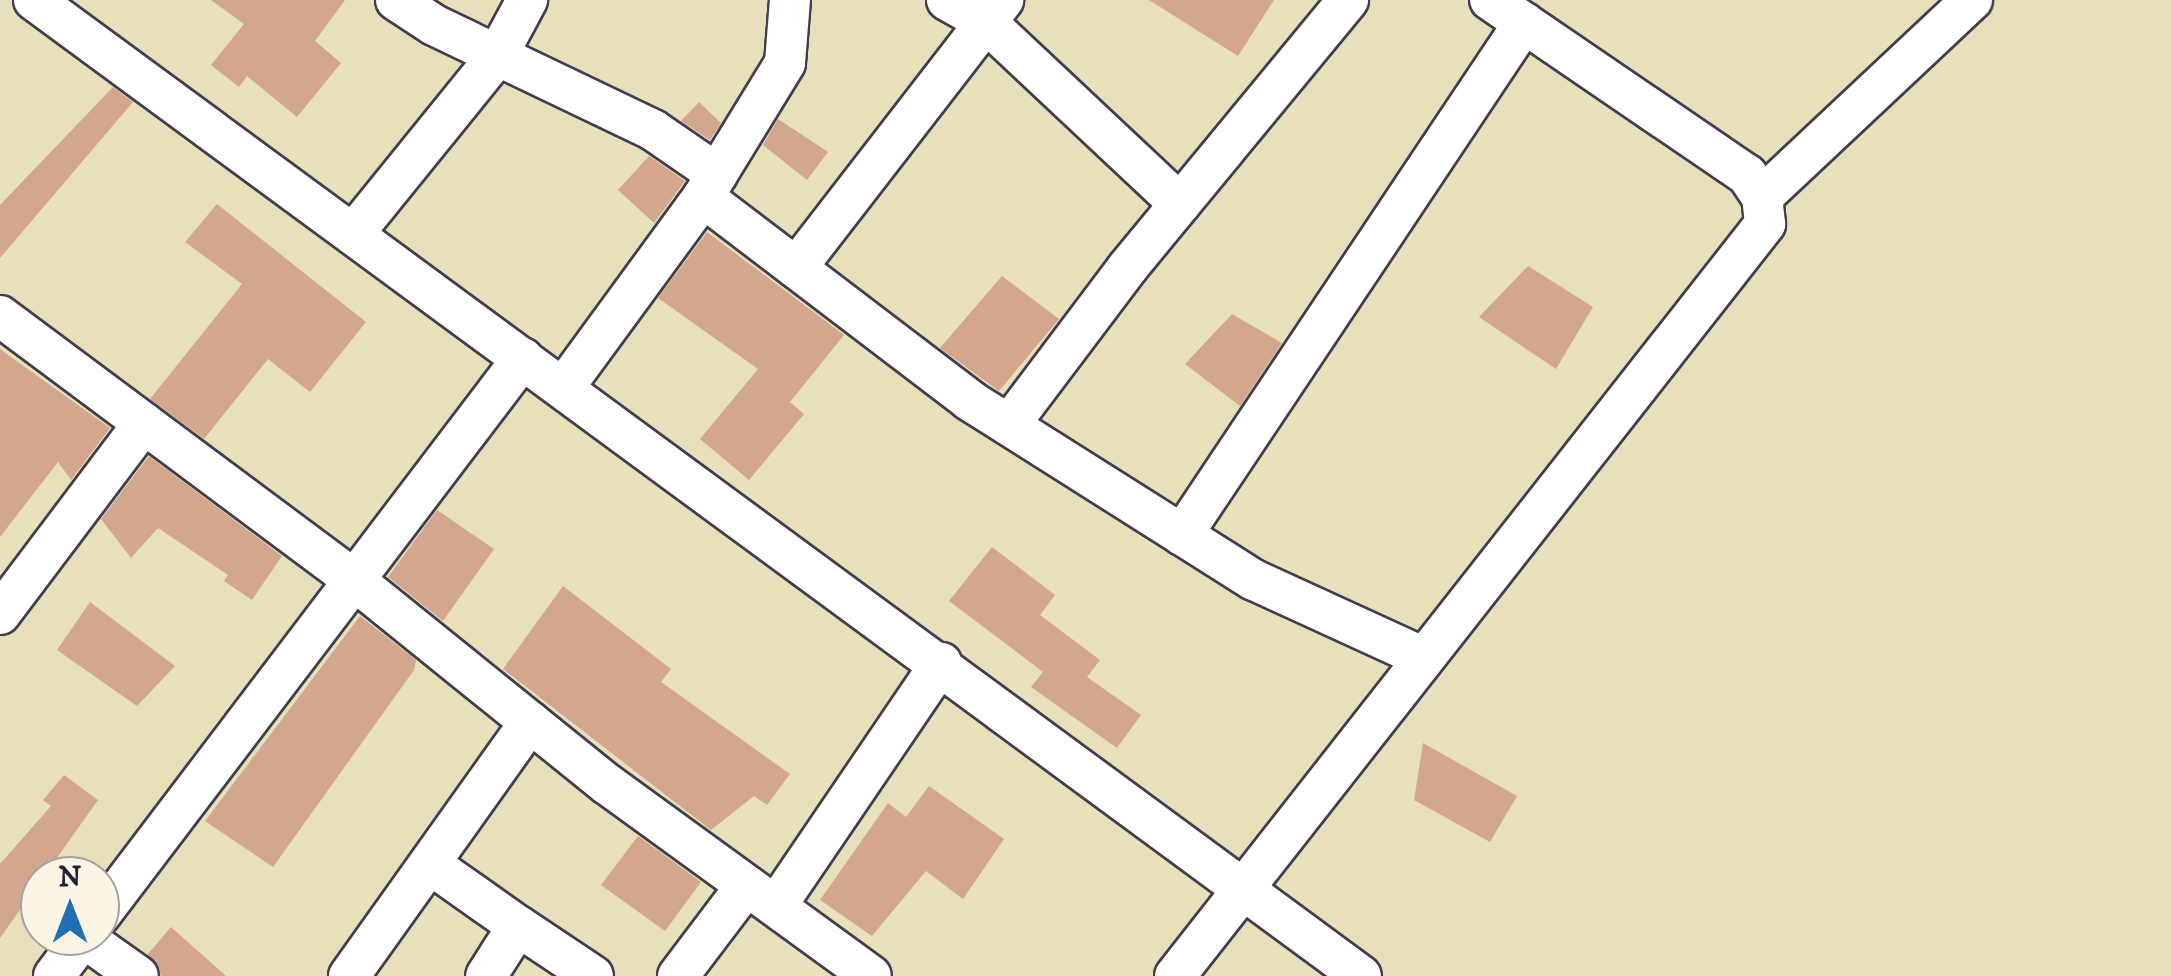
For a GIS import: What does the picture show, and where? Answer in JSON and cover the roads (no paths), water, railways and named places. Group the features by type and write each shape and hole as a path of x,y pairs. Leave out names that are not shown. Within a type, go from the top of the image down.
{"street":[{"path":"34,0 1244,884 1361,976"},
{"path":"396,0 497,56 653,130 796,268 1009,425 1254,580 1424,658"},
{"path":"353,234 497,56 526,0"},
{"path":"564,387 710,185 785,63 790,0"},
{"path":"947,0 995,11 1180,204"},
{"path":"1009,425 1180,204 1348,0"},
{"path":"1174,976 1754,244 1765,224 1762,197 1746,175 1490,0"},
{"path":"1762,197 1972,0"},
{"path":"796,268 995,11"},
{"path":"1182,535 1524,23"},
{"path":"7,336 144,423 354,580 530,722 860,973"},
{"path":"120,889 523,358"},
{"path":"0,614 144,423"},
{"path":"680,975 761,896 941,663"},
{"path":"349,976 530,722"},
{"path":"430,864 594,976"},
{"path":"486,976 518,926"},
{"path":"54,976 69,956"},
{"path":"110,956 138,976"}]}
